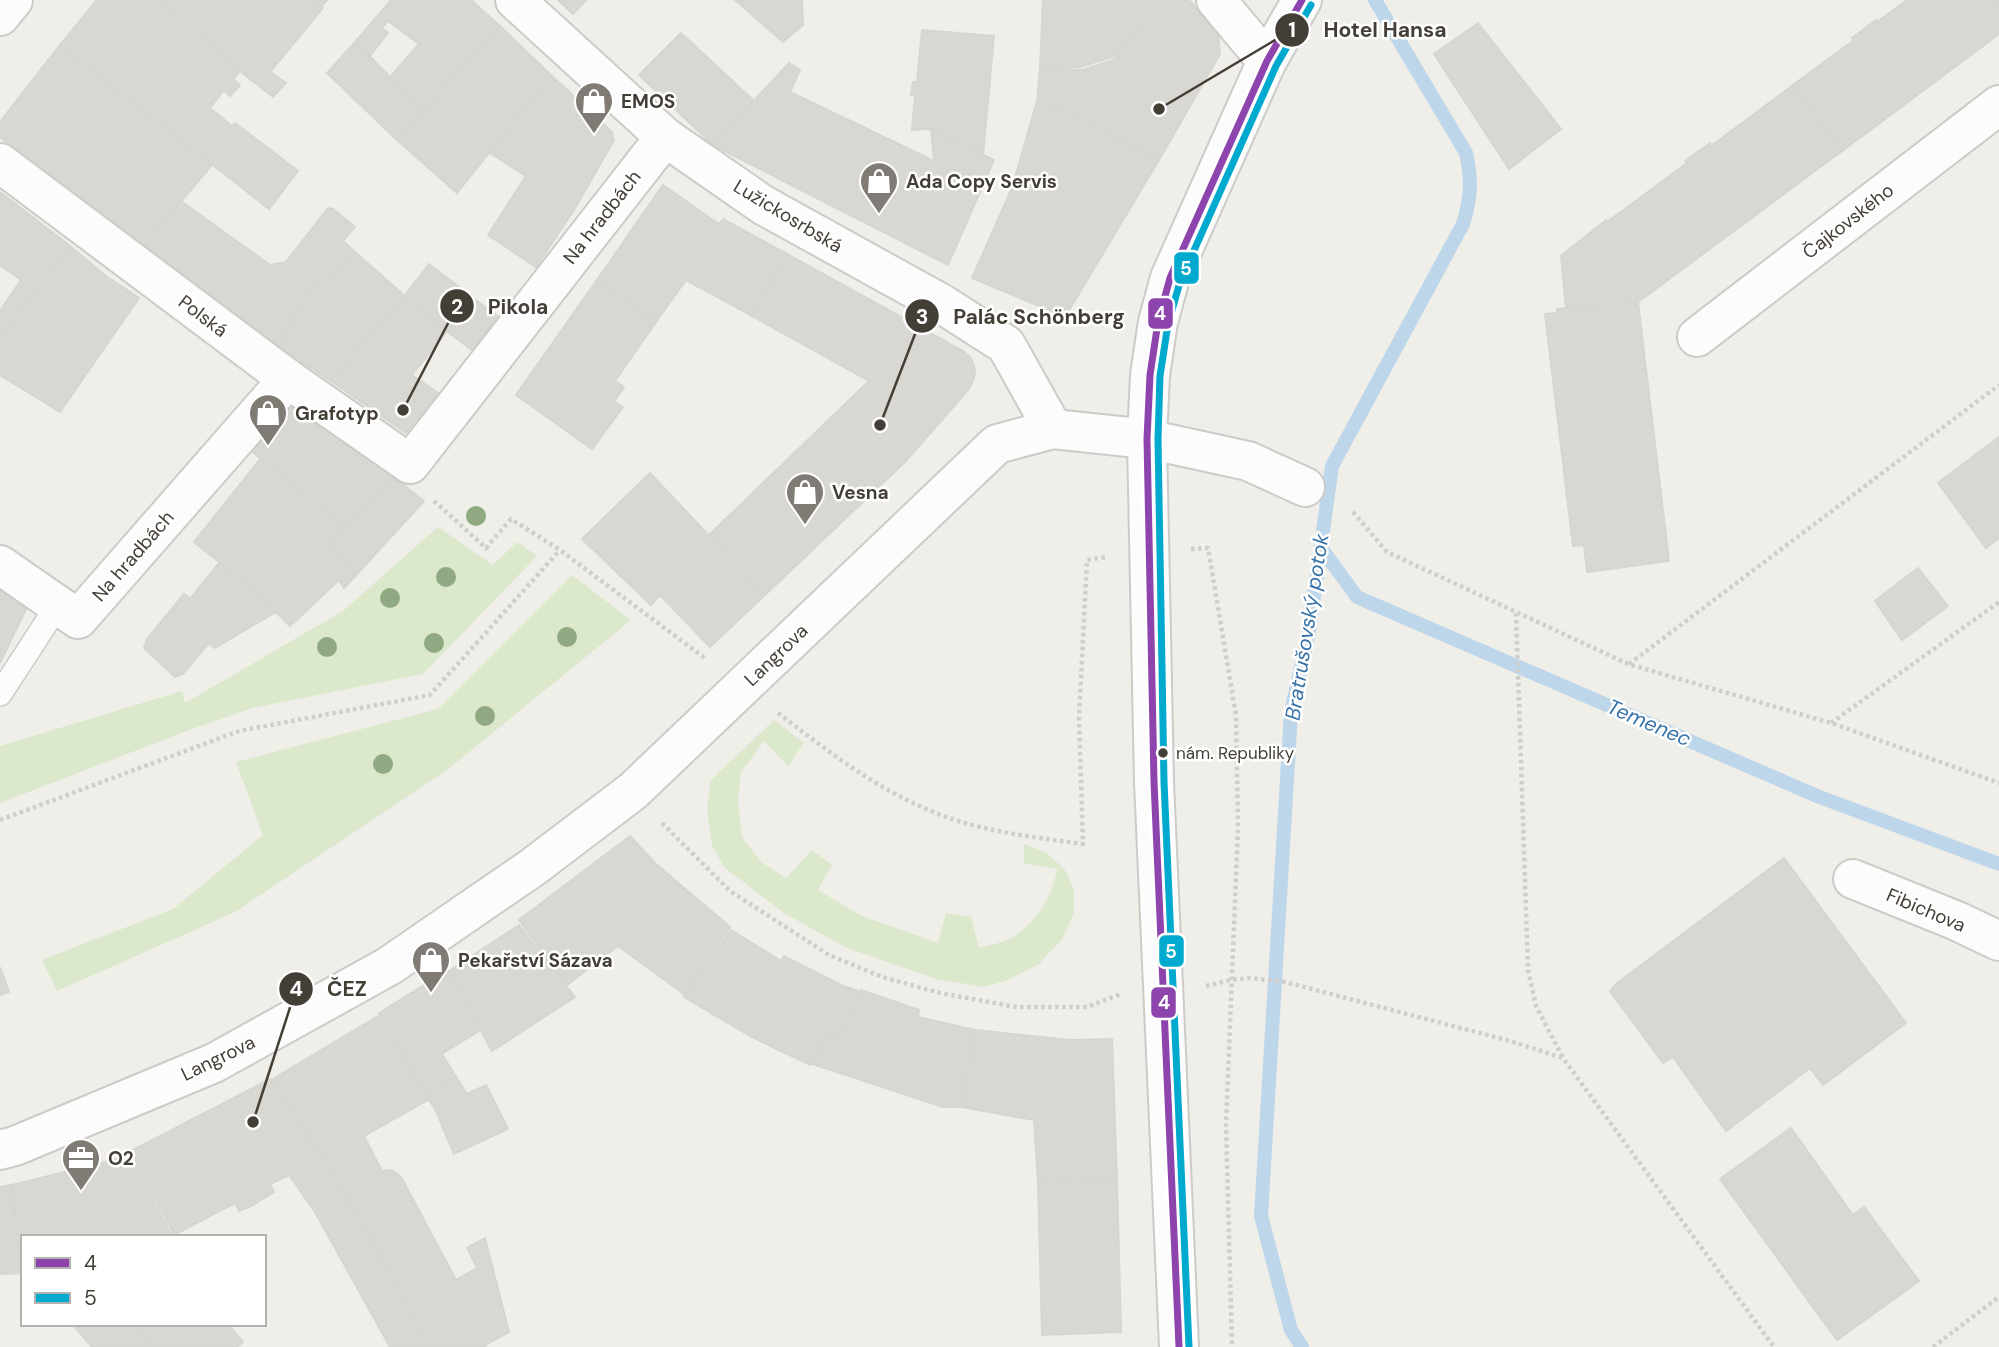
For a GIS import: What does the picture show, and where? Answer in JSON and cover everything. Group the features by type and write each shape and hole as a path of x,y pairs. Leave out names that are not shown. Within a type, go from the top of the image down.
{"street":[{"path":"0,16 13,0"},
{"name":"Lužickosrbská","path":"515,0 666,137 763,205 942,304 1006,345 1053,429"},
{"path":"1216,0 1267,61"},
{"path":"1179,1347 1154,782 1147,439 1150,375 1158,322 1170,278 1267,61 1302,0"},
{"name":"Čajkovského","path":"1697,337 1999,104"},
{"name":"Na hradbách","path":"410,464 666,137"},
{"name":"Polská","path":"0,163 288,379 410,464"},
{"name":"Na hradbách","path":"0,565 79,620 288,379"},
{"name":"Langrova","path":"0,1150 214,1063 389,966 533,867 634,791 997,444 1053,429 1147,439 1248,461 1305,487"},
{"name":"Fibichova","path":"1853,879 1956,921 1999,942"}],"lane":[{"path":"0,694 58,605"}],"path":[{"path":"1628,664 1999,385"},
{"path":"434,502 486,548 511,519 560,551 870,781 937,814 1000,832 1083,844 1079,718 1087,560 1149,551 1208,548 1236,715 1238,828 1226,1124 1232,1347"},
{"path":"1353,512 1387,552 1628,664 1831,723 1999,783"},
{"path":"0,820 239,731 430,695 560,551"},
{"path":"1831,723 1999,602"},
{"path":"1516,612 1528,970 1536,1006 1563,1058 1774,1347"},
{"path":"634,791 674,837 730,891 829,955 882,977 940,993 1016,1007 1087,1007 1124,993 1165,989"},
{"path":"1250,978 1285,982 1510,1041 1563,1058"},
{"path":"1933,1347 1999,1297"}],"green space":[{"path":"438,527 493,565 517,542 537,556 423,674 253,708 0,803 0,746 182,691 185,703 343,611"},
{"path":"572,575 631,620 447,770 235,912 57,991 42,960 173,909 263,835 236,762 438,709"},
{"path":"774,720 804,743 788,766 764,741 741,772 738,802 742,837 761,862 786,878 812,850 832,865 818,890 862,916 938,943 946,913 971,917 979,948 1004,941 1020,932 1036,917 1051,890 1057,869 1024,863 1024,844 1047,853 1065,870 1074,890 1074,913 1062,939 1039,964 1008,980 984,987 937,979 847,948 784,913 724,867 712,845 707,809 711,780"}],"building":[{"path":"97,0 162,0 240,71 233,79 240,85 230,96 224,90 210,108 232,126 235,123 298,171 269,209 60,45"},
{"path":"162,0 313,0 323,8 270,72 286,83 273,97 240,71"},
{"path":"313,0 327,0 321,7"},
{"path":"391,0 471,0 500,26 423,111 390,77 419,44 388,21 382,28 388,33 370,56 357,40"},
{"path":"558,0 586,0 573,14"},
{"path":"735,0 802,0 803,25 783,42"},
{"path":"1043,0 1161,0 1115,56 1080,67 1040,69"},
{"path":"1164,0 1189,0 1218,33 1220,54 1159,160 1069,112 1037,101 1040,69 1083,70 1115,59"},
{"path":"1907,0 1999,0 1999,34 1842,151 1793,85 1854,40 1852,38 1876,20 1877,22"},
{"path":"1478,23 1561,129 1509,169 1434,54"},
{"path":"500,26 551,75 457,193 397,140"},
{"path":"922,30 994,36 983,155 931,129 912,130 915,95 911,95 913,82 917,82"},
{"path":"681,33 753,100 713,145 639,75"},
{"path":"357,40 423,111 397,140 327,73"},
{"path":"60,45 212,165 138,252 0,137 0,122"},
{"path":"789,63 800,70 790,92 934,161 931,129 994,160 948,265 713,145"},
{"path":"551,75 612,132 614,140 574,210 536,267 488,235 526,176 490,153"},
{"path":"1793,85 1842,151 1638,302 1566,308 1561,256 1606,220 1607,222 1687,163 1685,161 1710,143 1711,146"},
{"path":"1037,101 1069,112 1159,160 1065,317 972,278 1012,188"},
{"path":"663,185 719,224 723,219 787,254 752,316 686,280 656,322 597,280"},
{"path":"0,192 70,246 0,338 0,311 21,280 0,265"},
{"path":"181,201 270,265 286,262 328,208 355,227 343,241 356,253 308,293 278,346 138,252"},
{"path":"70,246 106,276 139,298 60,412 0,375 0,338"},
{"path":"356,253 405,296 331,381 278,346 308,293"},
{"path":"787,254 963,351 971,358 975,369 969,389 906,461 765,595 709,535 869,381 752,316"},
{"path":"429,264 498,317 472,350 403,298"},
{"path":"597,280 656,322 615,381 624,387 614,402 623,407 592,449 516,395"},
{"path":"403,298 447,331 412,375 438,393 406,433 331,381"},
{"path":"1638,302 1669,561 1587,572 1584,545 1573,546 1545,314 1558,313 1557,309"},
{"path":"296,395 395,478 346,527 250,450"},
{"path":"1999,437 1999,538 1986,548 1938,483"},
{"path":"261,458 346,527 328,547 358,573 344,588 339,580 290,626 248,585 194,542"},
{"path":"650,473 765,595 710,647 660,595 651,605 582,539"},
{"path":"395,478 424,501 358,573 328,547"},
{"path":"219,563 248,585 274,613 215,648 209,643 183,674 175,677 144,648 147,639 184,594 190,599"},
{"path":"1918,568 1948,606 1902,640 1875,601"},
{"path":"0,583 29,603 0,663"},
{"path":"630,836 656,864 730,927 684,994 618,946 567,985 519,920"},
{"path":"1784,858 1906,1023 1823,1085 1810,1068 1726,1131 1673,1057 1663,1063 1610,991"},
{"path":"519,925 575,997 492,1051 449,971"},
{"path":"731,930 781,961 784,956 841,985 861,992 841,1037 827,1031 810,1065 752,1037 684,997"},
{"path":"0,967 9,992 0,995"},
{"path":"448,970 482,1029 442,1054 456,1077 426,1095 379,1013"},
{"path":"861,990 919,1010 918,1017 975,1030 962,1107 943,1107 812,1064 827,1031 841,1037"},
{"path":"378,1016 428,1100 364,1136 382,1171 392,1170 401,1177 456,1280 477,1268 467,1248 485,1238 509,1332 485,1347 429,1347 328,1166 271,1080"},
{"path":"975,1030 1069,1040 1112,1039 1117,1180 1038,1182 1034,1120 962,1107"},
{"path":"456,1077 467,1094 486,1085 508,1129 454,1154 435,1109 426,1095"},
{"path":"270,1079 328,1166 429,1347 390,1347 315,1212 289,1175 270,1184 274,1192 251,1206 239,1211 235,1203 174,1235 131,1151"},
{"path":"1791,1128 1853,1215 1864,1207 1919,1281 1837,1340 1720,1179"},
{"path":"130,1154 171,1235 21,1235 21,1268 12,1185"},
{"path":"1117,1180 1121,1332 1042,1335 1038,1182"},
{"path":"12,1185 21,1273 0,1274 0,1187"},
{"path":"74,1326 135,1326 153,1347 92,1347"},
{"path":"135,1326 230,1326 243,1342 237,1347 153,1347"}],"waterway":[{"name":"Bratrušovský potok","path":"1302,1347 1291,1330 1261,1216 1291,712 1309,632 1332,466 1463,224 1470,189 1466,153 1375,0"},
{"name":"Temenec","path":"1322,549 1357,597 1817,796 1999,864"}],"transit line":[{"name":"4","path":"1179,1347 1154,782 1147,439 1150,375 1158,322 1170,278 1267,61 1302,0"},
{"name":"5","path":"1189,1347 1164,782 1158,439 1160,376 1168,324 1180,282 1276,66 1311,5"}],"place":[{"name":"Hotel Hansa","path":"1159,109"},
{"name":"EMOS","path":"594,135"},
{"name":"Ada Copy Servis","path":"879,215"},
{"name":"Pikola","path":"403,410"},
{"name":"Palác Schönberg","path":"880,425"},
{"name":"Grafotyp","path":"268,447"},
{"name":"Vesna","path":"805,526"},
{"name":"nám. Republiky","path":"1163,753"},
{"name":"Pekařství Sázava","path":"431,994"},
{"name":"ČEZ","path":"253,1122"},
{"name":"O2","path":"81,1192"}]}
